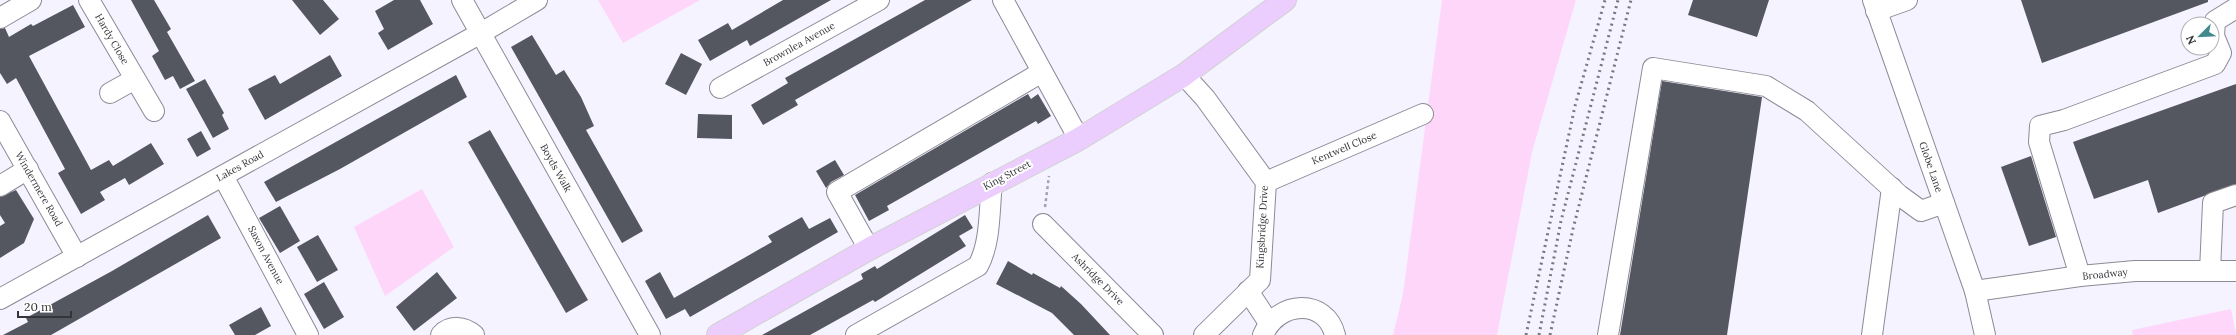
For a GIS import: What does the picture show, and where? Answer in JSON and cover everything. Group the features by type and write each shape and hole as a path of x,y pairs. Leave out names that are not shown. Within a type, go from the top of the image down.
{"main road":[{"name":"King Street","path":"718,335 869,249 992,183 1079,139 1184,75 1279,2"}],"street":[{"path":"0,18 30,0"},
{"name":"Hardy Close","path":"90,0 154,111"},
{"name":"Boyds Walk","path":"462,0 650,335"},
{"name":"Lakes Road","path":"0,299 538,0"},
{"name":"Brownlea Avenue","path":"720,88 879,0"},
{"path":"1003,0 1079,139"},
{"path":"1874,5 1907,0"},
{"name":"Globe Lane","path":"1874,5 1975,291 1985,335"},
{"path":"2080,276 2040,142 2040,126 2064,120 2215,64 2221,54 2214,36 2215,22 2236,8"},
{"path":"1608,335 1653,68 1766,86 1807,111 1892,188 1921,211 1944,203"},
{"path":"869,249 837,192 1042,72"},
{"name":"Kingsbridge Drive","path":"1184,75 1205,98 1266,182 1260,280 1204,335"},
{"path":"110,93 135,79"},
{"name":"Kentwell Close","path":"1266,182 1423,114"},
{"name":"Windermere Road","path":"0,121 77,257"},
{"path":"0,186 28,169"},
{"name":"Saxon Avenue","path":"223,176 308,335"},
{"path":"856,335 978,266 982,258 986,240 992,183"},
{"path":"1872,335 1892,188"},
{"path":"2210,271 2213,203 2236,195"},
{"name":"Ashridge Drive","path":"1043,224 1153,335"},
{"name":"Broadway","path":"1975,291 2080,276 2135,271 2236,271"},
{"path":"1248,291 1266,329 1284,311 1297,308 1311,309 1322,315 1331,324 1335,335"},
{"path":"441,335 446,330 456,328 464,329 474,335"}],"path":[{"path":"1043,224 1052,152"}],"shaded area":[{"path":"598,0 700,0 623,43"},
{"path":"1442,0 1576,0 1532,152 1497,335 1393,335 1403,294"},
{"path":"422,189 454,247 385,296 354,227"},
{"path":"2231,309 2236,335 2133,335 2132,330"}],"building":[{"path":"131,0 154,0 171,29 167,32 195,81 180,89 173,76 165,80 152,56 159,51"},
{"path":"292,0 323,0 339,19 320,35"},
{"path":"394,0 420,0 433,24 388,50 378,33 384,29 375,11"},
{"path":"783,0 831,0 750,46 747,40 710,61 698,40 728,23 732,30"},
{"path":"925,0 972,0 795,100 798,105 763,125 751,105 788,83 785,78"},
{"path":"1693,0 1769,0 1757,37 1688,15"},
{"path":"2021,0 2208,0 2208,2 2042,63"},
{"path":"73,5 85,27 29,56 91,170 109,160 113,166 151,143 164,164 129,185 125,178 100,192 105,200 81,214 58,173 65,169 16,78 7,84 0,73 0,29 5,28 9,37 31,24 33,26"},
{"path":"532,35 556,75 564,70 581,97 594,126 586,130 643,231 622,243 511,47"},
{"path":"681,53 702,64 686,95 665,84"},
{"path":"330,55 342,76 265,120 248,89 275,75 280,84"},
{"path":"456,75 467,97 340,169 276,202 264,182"},
{"path":"205,79 224,113 222,115 229,129 213,138 186,89"},
{"path":"1662,81 1762,97 1727,335 1620,335"},
{"path":"2236,84 2236,184 2158,213 2148,180 2094,199 2073,142"},
{"path":"1028,94 1031,99 1038,94 1051,116 1038,124 1036,121 887,206 889,210 869,221 855,195"},
{"path":"698,114 732,115 732,139 697,138"},
{"path":"490,130 588,300 566,313 468,142"},
{"path":"201,131 211,149 197,157 187,139"},
{"path":"2031,156 2056,237 2029,246 2001,167"},
{"path":"835,160 844,175 831,182 826,188 816,171"},
{"path":"16,190 34,219 24,243 0,258 0,226 5,223 0,215 0,197"},
{"path":"280,206 300,241 280,253 259,218"},
{"path":"208,215 221,238 51,335 3,335 28,322 26,318 112,271"},
{"path":"965,215 973,228 959,236 966,246 875,302 873,300 810,335 762,335 863,279 861,274 875,266 877,269"},
{"path":"802,217 809,229 830,218 838,232 690,317 685,309 666,319 645,281 660,272 674,298 772,242 768,236"},
{"path":"318,235 338,270 317,282 297,247"},
{"path":"1008,261 1032,275 1033,273 1060,288 1061,286 1081,304 1110,335 1074,335 1052,313 996,284"},
{"path":"437,272 457,298 414,331 396,307"},
{"path":"324,282 344,317 324,329 304,294"},
{"path":"261,307 271,326 255,335 235,335 229,325"}],"railway":[{"path":"1526,335 1575,106 1605,0"},
{"path":"1539,335 1561,221 1618,0"},
{"path":"1550,335 1573,229 1631,0"}]}
